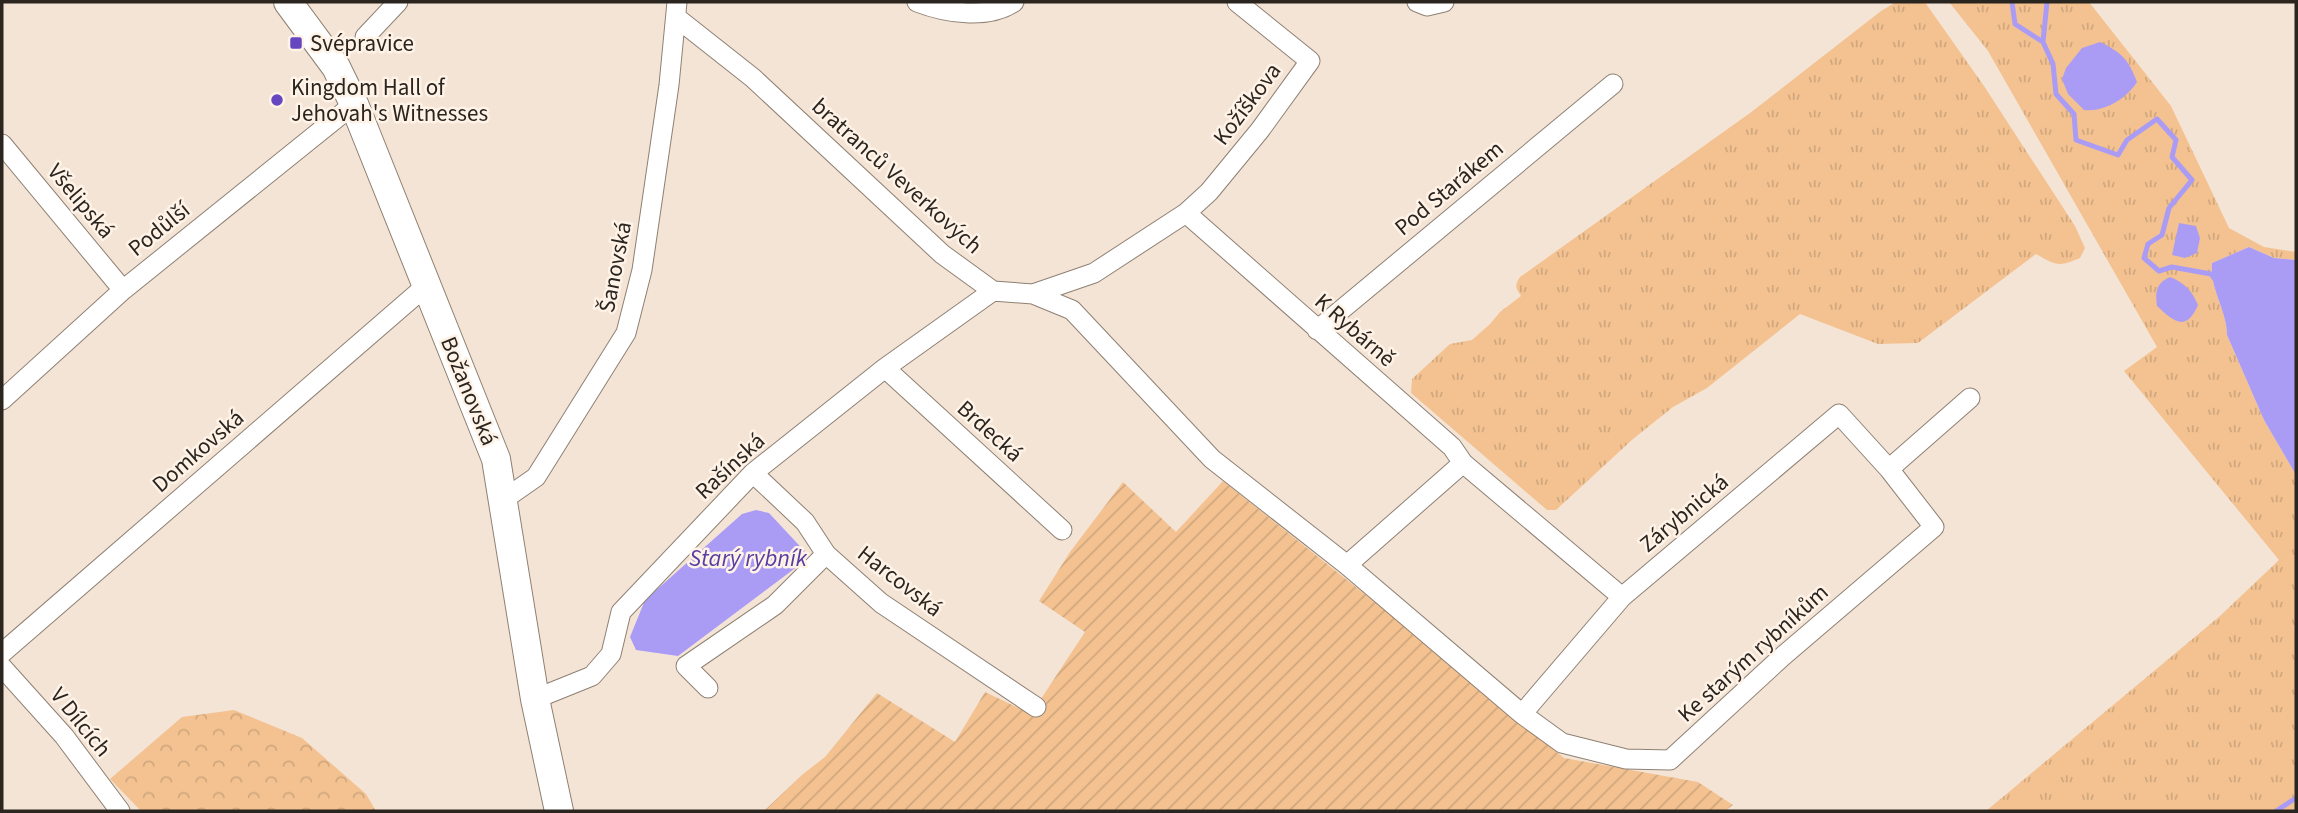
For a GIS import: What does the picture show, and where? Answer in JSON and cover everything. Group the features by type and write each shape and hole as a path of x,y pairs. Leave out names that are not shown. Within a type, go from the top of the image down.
{"street":[{"name":"Božanovská","path":"288,2 336,67 354,104 496,459 535,699 559,811"},
{"path":"365,37 398,2"},
{"path":"917,2 949,12 966,12 988,11 1014,2"},
{"name":"Kožíškova","path":"1186,213 1209,192 1260,130 1310,61 1237,2"},
{"path":"1417,2 1427,6 1444,2"},
{"name":"bratranců Veverkových","path":"677,10 942,254 993,291"},
{"name":"Šanovská","path":"503,500 536,477 626,333 642,270 677,10"},
{"name":"Pod Starákem","path":"1317,330 1613,84"},
{"name":"Podůlší","path":"2,400 123,290 354,104"},
{"name":"Všelipská","path":"2,144 123,290"},
{"path":"1033,294 1094,273 1186,213"},
{"name":"K Rybárně","path":"1186,213 1452,447 1463,463 1622,597"},
{"name":"Domkovská","path":"2,653 427,285"},
{"path":"993,291 1033,294 1072,310 1213,459 1348,565 1522,714"},
{"name":"Rašínská","path":"535,699 592,676 611,654 621,612 752,473 885,368 993,291"},
{"name":"Brdecká","path":"885,368 1062,530"},
{"path":"1889,469 1970,398"},
{"name":"Zárybnická","path":"1522,714 1622,597 1839,414 1889,469"},
{"path":"1348,565 1463,463"},
{"name":"Ke starým rybníkům","path":"1522,714 1562,743 1626,759 1670,760 1783,656 1934,527 1889,469"},
{"name":"Harcovská","path":"752,473 805,523 826,554 881,603 1036,707"},
{"path":"708,688 686,666 775,605 826,554"},
{"name":"V Dílcích","path":"2,667 64,736 120,811"}],"green space":[{"path":"1896,2 1925,2 1984,86 2075,226 2085,248 2080,258 2058,264 2036,254 1918,343 1878,344 1800,314 1707,388 1673,407 1633,439 1556,510 1547,510 1411,393 1412,379 1450,344 1472,340 1500,312 1521,296 1516,287 1520,277 1750,113"},
{"path":"1949,2 2089,2 2171,106 2229,228 2264,247 2296,252 2296,260 2274,258 2249,247 2212,263 2212,272 2227,335 2264,420 2296,475 2296,811 1986,811 2220,616 2279,560 2124,371 2157,347 1988,51"},
{"path":"1223,481 1421,639 1564,758 1698,782 1733,805 1725,811 764,811 825,757 877,693 955,742 985,692 1031,714 1085,632 1039,601 1070,552 1123,482 1176,532"},
{"path":"234,710 302,738 366,794 376,811 141,811 110,779 182,717"}],"water":[{"path":"2100,42 2123,57 2137,82 2127,94 2107,107 2084,110 2068,94 2062,79 2066,68 2082,48"},
{"path":"2179,223 2196,226 2200,238 2197,253 2185,258 2172,255"},
{"path":"2249,247 2274,258 2296,260 2296,475 2264,420 2227,335 2213,281 2212,263"},
{"path":"2170,277 2187,288 2198,305 2184,322 2174,320 2157,306 2157,288"},
{"name":"Starý rybník","path":"756,510 769,513 810,557 678,656 636,650 630,637 645,600 742,514"}],"waterway":[{"path":"2012,2 2015,24 2043,42 2053,64 2056,94 2074,114 2076,140 2118,155 2127,140 2157,119 2176,140 2172,157 2192,180 2169,208 2162,235 2148,244 2144,258 2159,271 2172,267 2211,274 2214,278"},
{"path":"2043,42 2047,2"},
{"path":"2276,811 2296,798"}],"place":[{"name":"Svépravice","path":"296,43"},
{"name":"Kingdom Hall of Jehovah's Witnesses","path":"277,100"}]}
